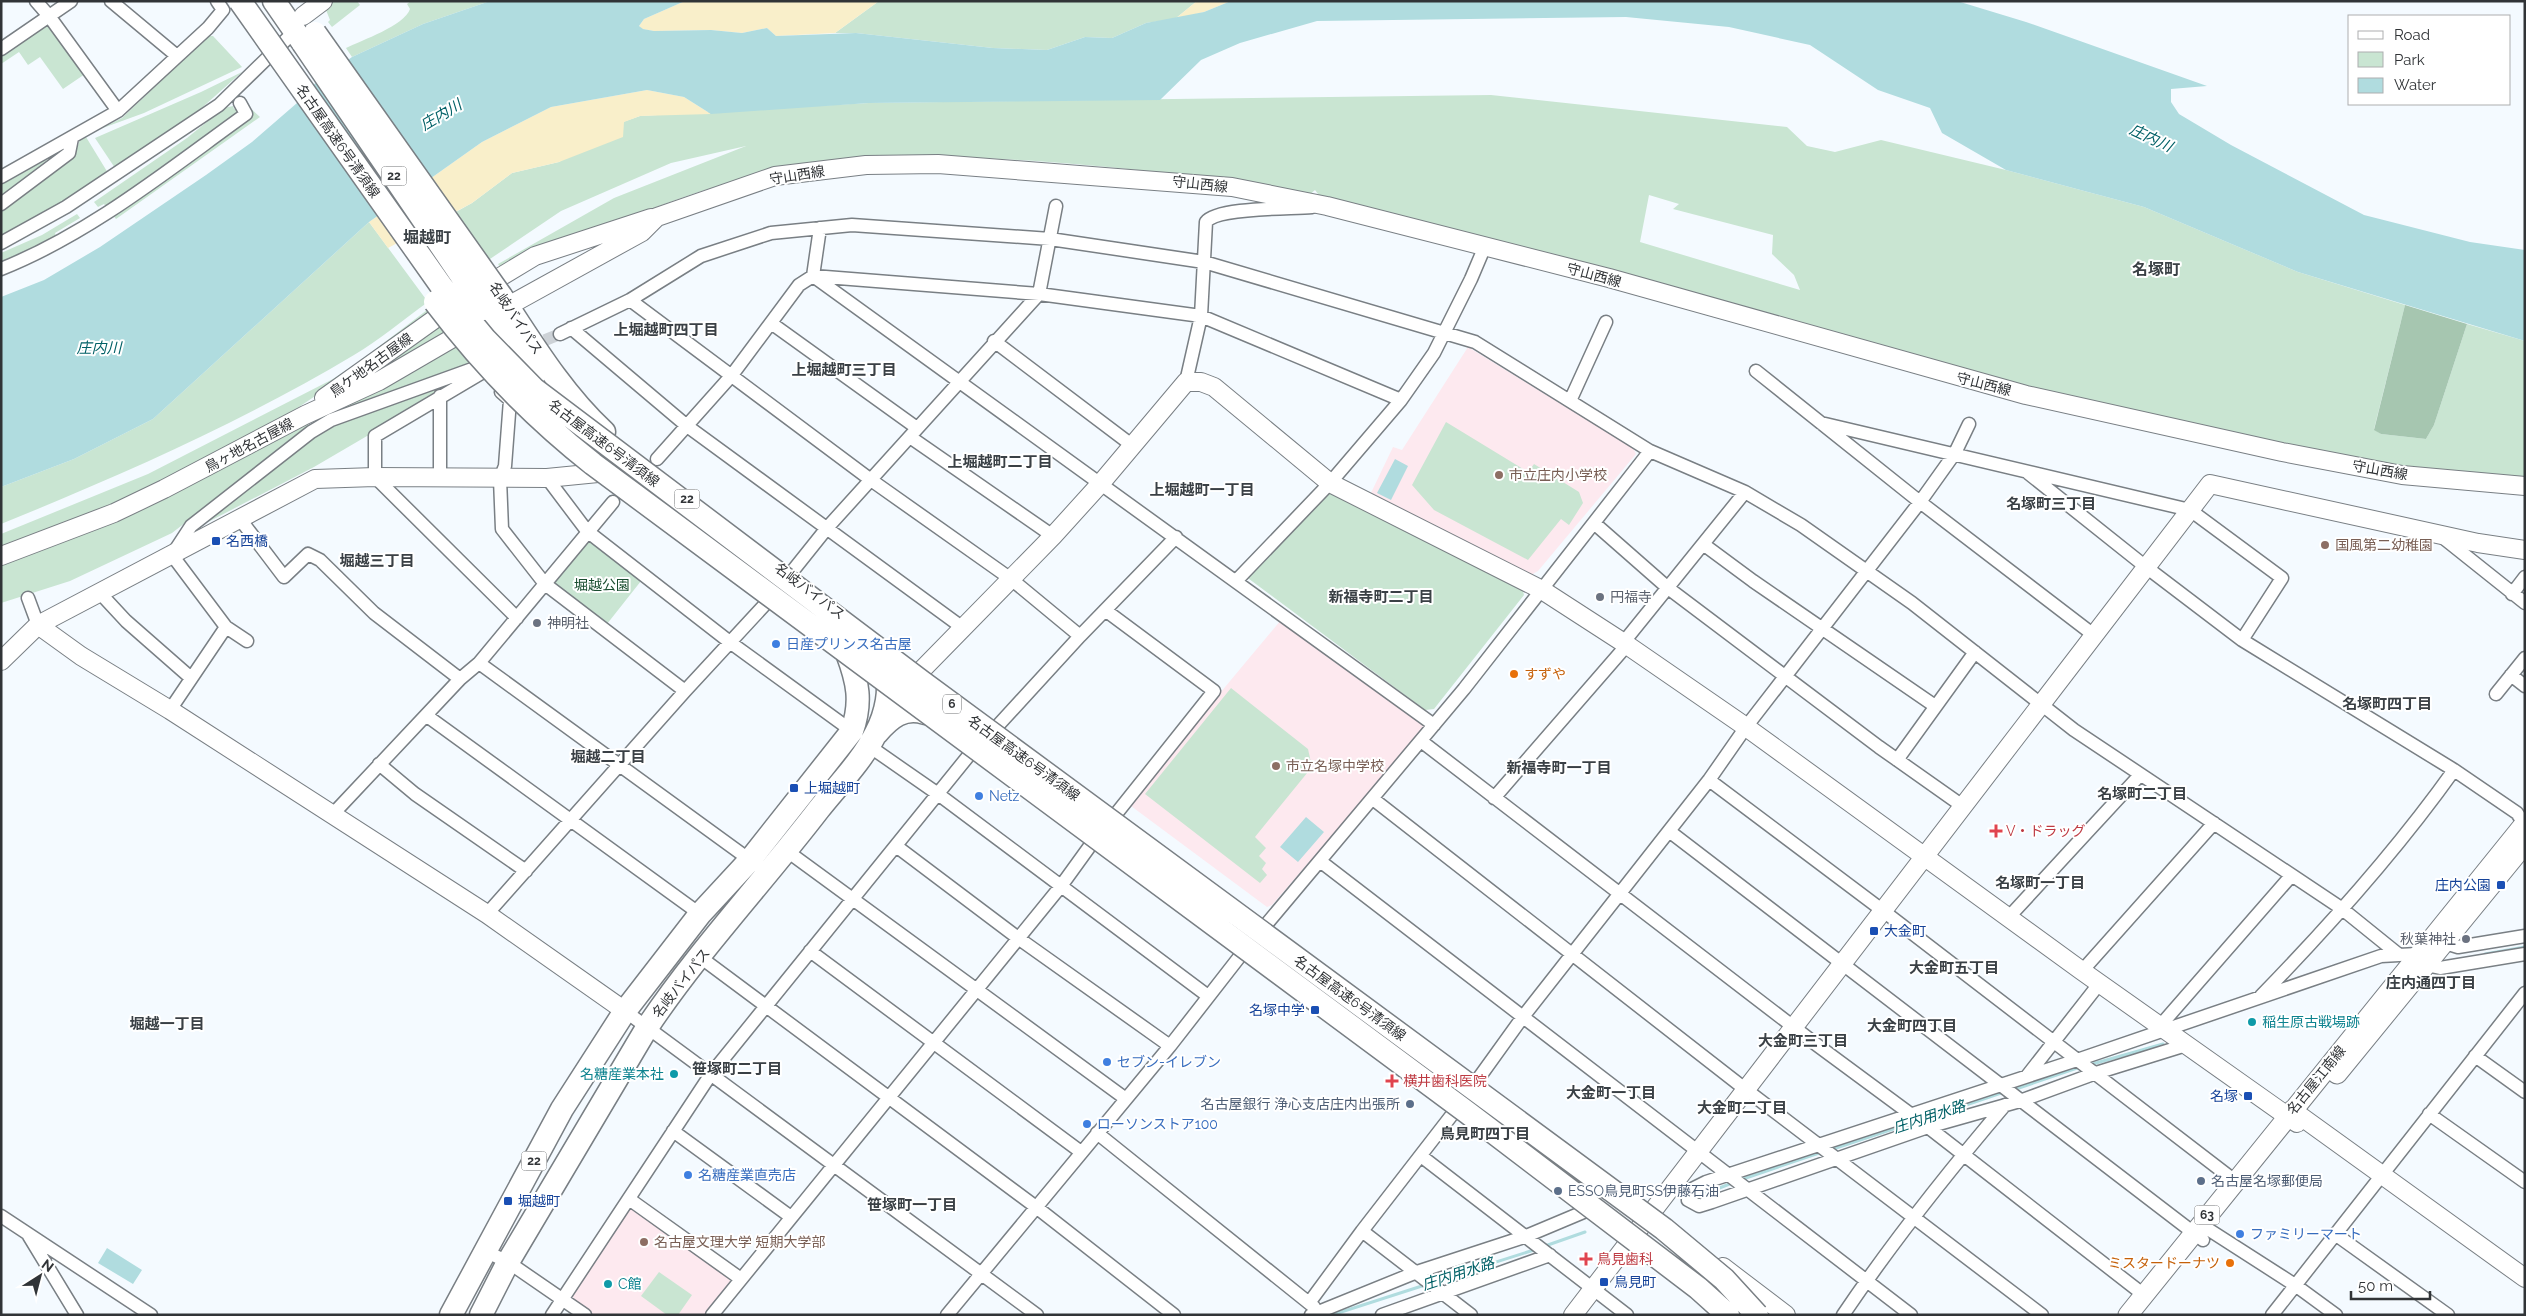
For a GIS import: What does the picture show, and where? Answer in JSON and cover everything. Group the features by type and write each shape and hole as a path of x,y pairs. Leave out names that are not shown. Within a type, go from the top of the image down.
{"highway":[{"name":"名古屋高速6号清須線","path":"227,3 470,322 499,354 553,404 1664,1229 1724,1279 1757,1315"},
{"name":"名古屋高速6号清須線","path":"227,3 430,295 470,347 524,405 599,469 1593,1208 1698,1288 1728,1315"},
{"name":"名岐バイパス","path":"300,14 496,307 559,416 627,492 847,653 859,690 858,709 852,731 750,860 700,914 625,1011 562,1109 451,1315"},
{"name":"名岐バイパス","path":"481,1315 508,1262 648,1026 672,990 787,851 872,739 903,694 875,646 790,576 632,458 584,414 496,307"},
{"path":"854,628 892,668 1048,789 1344,1002 1532,1123"},
{"path":"847,653 903,694"},
{"path":"1240,946 1369,1029 1472,1102 1757,1315"}],"main road":[{"name":"名古屋江南線","path":"2421,960 2445,943 2524,831"},
{"name":"名古屋江南線","path":"2128,1315 2202,1232 2524,831"},
{"name":"名古屋江南線","path":"2144,1315 2235,1181 2294,1117"}],"street":[{"path":"36,1 118,111"},
{"path":"1,48 71,1"},
{"path":"111,1 177,56"},
{"path":"245,1 272,36 280,37 300,14"},
{"path":"1,177 118,111 208,28 227,3"},
{"path":"1,244 66,207 219,105 300,14"},
{"path":"1,269 22,261 70,235 142,189 246,114 240,103"},
{"path":"1,204 69,153 72,138"},
{"name":"守山西線","path":"438,316 536,256 775,176 866,165 938,164 1178,181 1232,187 1327,206 1609,278 2026,395 2282,452 2402,475 2525,486"},
{"path":"487,914 685,691 772,598 827,528 994,341 1039,294 1056,206"},
{"path":"810,785 903,694 963,628 1053,536 1133,446 1186,382 1201,316 1206,222 1209,218 1225,212 1327,206"},
{"name":"守山西線","path":"496,307 642,232 657,216"},
{"path":"963,628 687,426 565,331 630,300 701,256 771,233 852,225 1050,239 1204,262 1475,342 1650,451 1745,492 1801,525 1976,652 2074,730 2341,908 2398,954"},
{"path":"813,276 820,228"},
{"path":"1236,581 1330,484 1401,400 1434,354 1485,246"},
{"path":"813,276 1434,725"},
{"path":"657,459 732,375 799,285 813,276 1039,294 1201,316 1401,400"},
{"path":"630,300 871,480 1011,579 1080,636"},
{"name":"鳥ヶ地名古屋線","path":"1,556 114,513 305,415 328,413 496,307"},
{"name":"鳥ケ地名古屋線","path":"305,415 333,390 438,316"},
{"path":"1570,401 1606,322"},
{"path":"771,323 913,433 1053,536"},
{"path":"994,341 1133,446"},
{"path":"507,355 375,436 375,477 518,618"},
{"path":"172,555 191,526 311,432 328,413 483,369"},
{"path":"483,369 510,400 505,466 500,479 502,529 545,584 685,691"},
{"path":"1756,371 1920,502 2095,636"},
{"path":"1186,382 1201,382 1214,387 1330,484 1542,590 1625,644 1746,727 2099,984 2186,1045 2381,1174 2525,1278"},
{"path":"440,396 440,478"},
{"path":"1821,423 1955,453 2028,473 2190,510 2282,578 2242,640"},
{"path":"1316,1311 1362,1231 1475,1085 1522,1018 1709,780 1746,727 1823,630 1920,502 1955,453 1969,424"},
{"path":"947,1315 1170,1046 1208,996 1240,946 1265,927 1373,799 1542,590 1650,451"},
{"path":"1,661 38,626 315,480 375,477 547,478 608,472"},
{"path":"2028,473 2146,567 2242,640 2454,770 2518,813 2524,831"},
{"path":"547,478 587,531 731,643 852,731"},
{"path":"1573,1315 2210,484 2438,534 2525,550"},
{"path":"1494,798 1625,644 1745,492"},
{"path":"333,814 460,679 479,664 587,531 613,502"},
{"path":"240,519 284,577 308,554 320,560 374,614 460,679"},
{"path":"1594,523 1668,588 1897,760 1964,807"},
{"path":"2438,534 2525,603"},
{"path":"992,732 1080,636 1176,537"},
{"path":"1703,544 1823,630 1874,662 1935,706"},
{"path":"172,555 226,627 247,641"},
{"path":"2512,594 2525,577"},
{"path":"100,593 126,621 191,678"},
{"path":"28,598 38,626 81,656 170,710 487,914 648,1026 1037,1315"},
{"path":"1105,610 1214,691 1112,820"},
{"path":"170,710 226,627"},
{"path":"854,628 903,694 1095,839 1738,1315"},
{"path":"1897,760 1976,652"},
{"path":"2496,694 2525,658"},
{"path":"479,664 750,860"},
{"path":"2511,676 2525,686"},
{"path":"903,694 940,694 1112,820 1265,927 1475,1085"},
{"path":"427,716 700,914"},
{"path":"872,739 938,794 1208,996"},
{"path":"1421,741 1793,1027 1928,1127 2144,1296"},
{"path":"552,1315 711,1074 974,749"},
{"path":"380,764 415,794 526,871"},
{"path":"2260,997 2341,908 2428,806 2454,770"},
{"path":"2008,918 2140,775"},
{"path":"1709,780 2096,1073 2235,1181"},
{"path":"1373,799 1572,955 2042,1315"},
{"path":"2082,971 2214,823"},
{"path":"1669,831 1840,965 2002,1087 2014,1101 2202,1232 2295,1285 2336,1315"},
{"path":"712,1315 1061,886 1095,839"},
{"path":"896,846 1018,938 1170,1046"},
{"path":"787,851 976,991 1126,1098"},
{"path":"1320,861 1911,1315"},
{"path":"2163,1028 2291,876"},
{"path":"2445,943 2458,947 2525,936"},
{"path":"810,951 1081,1152"},
{"path":"2186,1045 1837,1157 1699,1206 1688,1200 1688,1193 1696,1186 1820,1146 1909,1114 2002,1087 2163,1028 2381,956 2398,954 2421,960 2440,968 2525,954"},
{"path":"700,957 1036,1207 1174,1315"},
{"path":"2026,1077 2099,984"},
{"path":"2272,1315 2524,994"},
{"path":"2475,1056 2525,1092"},
{"path":"1843,1315 1866,1281 1962,1155 2014,1101"},
{"path":"2430,1114 2525,1182"},
{"path":"1532,1123 1786,1315"},
{"path":"673,1131 791,1217"},
{"path":"1098,1134 1316,1311"},
{"path":"1421,1156 1627,1315"},
{"path":"629,1199 741,1279"},
{"path":"1316,1311 1418,1272 1524,1237 1593,1208"},
{"path":"1,1216 151,1315"},
{"path":"1362,1231 1418,1272 1471,1315"},
{"path":"27,1233 77,1315"},
{"path":"2335,1234 2448,1315"},
{"path":"485,1251 508,1262 563,1298 585,1315"},
{"path":"1382,1315 1550,1255"}],"shaded area":[{"name":"市立庄内小学校","path":"1468,347 1633,448 1636,454 1538,571 1531,575 1370,495 1393,447 1402,450"},
{"name":"市立名塚中学校","path":"1281,620 1424,725 1423,730 1272,905 1267,907 1131,806 1130,801"},
{"name":"名古屋文理大学 短期大学部","path":"633,1206 730,1277 730,1282 704,1315 593,1315 574,1300 572,1294 629,1207"}],"green space":[{"path":"334,1 357,1 360,5 332,27 328,22 330,20 326,10"},
{"path":"411,1 490,1 423,24 352,57 346,48 382,32 400,21 410,9 407,4"},
{"path":"879,1 1197,1 1175,19 1146,23 1112,38 1085,37 1047,50 993,48 856,33 835,33"},
{"path":"44,24 50,25 85,74 63,89 40,57 28,65 19,52 1,64 1,55"},
{"path":"208,36 213,36 242,67 144,113 100,129 122,118"},
{"path":"242,72 196,113 115,168 95,138 201,92"},
{"path":"1491,95 1787,127 1807,146 1835,152 1881,140 2006,170 2144,207 2298,272 2405,305 2374,429 2381,434 2426,439 2434,425 2467,324 2525,341 2525,486 2282,452 1327,206 1315,190 1308,196 1276,189 1179,174 1049,162 943,157 864,159 792,167 718,186 645,211 502,270 498,264 614,198 746,146 671,163 561,211 487,261 454,213 472,203 512,173 559,162 623,122 640,116 869,103","holes":["1649,195 1679,204 1673,209 1773,235 1772,254 1794,275 1800,290 1640,242"]},
{"path":"245,103 260,117 116,219 110,212 248,115"},
{"path":"233,106 234,109 240,107 243,114 108,209 104,204 98,207 94,202 187,138 224,108"},
{"path":"86,137 108,173 56,207 1,237 1,210 56,167 74,156 80,140"},
{"path":"51,157 1,197 1,184"},
{"path":"77,214 80,218 55,233 57,239 1,266 1,253 42,235"},
{"path":"369,222 428,302 363,349 269,403 136,467 1,524 1,487 74,459 153,419"},
{"path":"2405,305 2467,324 2434,425 2426,439 2381,434 2374,430"},
{"path":"431,307 483,365 375,436 367,436 314,467 208,522 210,517 331,420 325,406 336,382 250,440 112,507 1,549 1,534 148,474 333,379"},
{"path":"1446,422 1528,472 1534,464 1579,492 1583,503 1569,525 1561,519 1528,560 1434,510 1412,485"},
{"path":"307,423 310,426 172,533 70,581 1,603 1,562"},
{"path":"1326,490 1523,591 1524,595 1434,709 1425,710 1245,576"},
{"name":"堀越公園","path":"587,540 641,581 607,624 551,580"},
{"path":"1231,688 1308,749 1312,767 1255,837 1266,848 1259,856 1266,863 1262,869 1267,875 1260,883 1145,794"},
{"path":"659,1272 692,1295 678,1315 667,1315 641,1296"}],"sand":[{"path":"685,1 879,1 835,33 776,36 767,28 742,33 711,30 654,31 642,29 639,26 644,19"},
{"path":"1197,1 1231,1 1204,12 1175,19"},
{"path":"647,90 684,97 711,114 640,116 624,122 623,137 559,162 512,173 472,203 388,248 369,222 482,142 551,107"}],"water":[{"name":"庄内川","path":"490,1 685,1 644,19 639,26 643,29 654,31 711,30 742,33 767,28 776,36 856,33 993,48 1047,50 1085,37 1112,38 1146,23 1204,12 1231,1 1957,1 2026,22 2207,86 2171,89 2171,102 2179,114 2231,145 2364,215 2470,242 2525,250 2525,341 2298,272 2144,207 2006,170 1942,133 1930,108 1878,90 1810,45 1729,27 1626,17 1317,21 1240,43 1201,60 1160,100 869,103 711,114 684,97 647,90 551,107 482,142 369,222 153,419 74,459 1,487 1,297 44,280 100,247 206,175 252,142 297,103 309,88 352,57 423,24"},
{"path":"1395,459 1408,466 1391,500 1377,493"},
{"path":"1306,817 1324,832 1298,862 1280,847"},
{"path":"107,1248 142,1270 133,1284 98,1263"}],"waterway":[{"name":"庄内用水路","path":"2485,954 2525,947"},
{"name":"庄内用水路","path":"2089,1065 2163,1044"},
{"name":"庄内用水路","path":"2013,1090 2080,1067"},
{"name":"庄内用水路","path":"1925,1119 2004,1092"},
{"name":"庄内用水路","path":"1830,1150 1914,1122"},
{"name":"庄内用水路","path":"1740,1180 1822,1152"},
{"name":"庄内用水路","path":"1697,1197 1732,1183"},
{"name":"庄内用水路","path":"1545,1246 1585,1232"},
{"name":"庄内用水路","path":"1433,1282 1537,1249"},
{"name":"庄内用水路","path":"1332,1315 1425,1285"}],"tunnel":[{"path":"528,347 560,334"}],"place":[{"name":"市立庄内小学校","path":"1499,475"},
{"name":"名西橋","path":"216,541"},
{"name":"国風第二幼稚園","path":"2325,545"},
{"name":"円福寺","path":"1600,597"},
{"name":"神明社","path":"537,623"},
{"name":"日産プリンス名古屋","path":"776,644"},
{"name":"すずや","path":"1514,674"},
{"name":"市立名塚中学校","path":"1276,766"},
{"name":"上堀越町","path":"794,788"},
{"name":"Netz","path":"979,796"},
{"name":"V・ドラッグ","path":"1996,831"},
{"name":"庄内公園","path":"2501,885"},
{"name":"大金町","path":"1874,931"},
{"name":"秋葉神社","path":"2466,939"},
{"name":"名塚中学","path":"1315,1010"},
{"name":"稲生原古戦場跡","path":"2252,1022"},
{"name":"セブン-イレブン","path":"1107,1062"},
{"name":"名糖産業本社","path":"674,1074"},
{"name":"横井歯科医院","path":"1392,1081"},
{"name":"名塚","path":"2248,1096"},
{"name":"名古屋銀行 浄心支店庄内出張所","path":"1410,1104"},
{"name":"ローソンストア100","path":"1087,1124"},
{"name":"名糖産業直売店","path":"688,1175"},
{"name":"名古屋名塚郵便局","path":"2201,1181"},
{"name":"ESSO鳥見町SS伊藤石油","path":"1558,1191"},
{"name":"堀越町","path":"508,1201"},
{"name":"ファミリーマート","path":"2240,1234"},
{"name":"名古屋文理大学 短期大学部","path":"644,1242"},
{"name":"鳥見歯科","path":"1586,1259"},
{"name":"ミスタードーナツ","path":"2230,1263"},
{"name":"鳥見町","path":"1604,1282"},
{"name":"C館","path":"608,1284"}],"district":[{"name":"堀越町","path":"427,237"},
{"name":"名塚町","path":"2156,269"},
{"name":"上堀越町四丁目","path":"666,330"},
{"name":"上堀越町三丁目","path":"844,370"},
{"name":"上堀越町二丁目","path":"1000,462"},
{"name":"上堀越町一丁目","path":"1202,490"},
{"name":"名塚町三丁目","path":"2051,504"},
{"name":"堀越三丁目","path":"377,561"},
{"name":"新福寺町二丁目","path":"1381,597"},
{"name":"名塚町四丁目","path":"2387,704"},
{"name":"堀越二丁目","path":"608,757"},
{"name":"新福寺町一丁目","path":"1559,768"},
{"name":"名塚町二丁目","path":"2142,794"},
{"name":"名塚町一丁目","path":"2040,883"},
{"name":"大金町五丁目","path":"1954,968"},
{"name":"庄内通四丁目","path":"2431,983"},
{"name":"堀越一丁目","path":"167,1024"},
{"name":"大金町四丁目","path":"1912,1026"},
{"name":"大金町三丁目","path":"1803,1041"},
{"name":"笹塚町二丁目","path":"737,1069"},
{"name":"大金町一丁目","path":"1611,1093"},
{"name":"大金町二丁目","path":"1742,1108"},
{"name":"鳥見町四丁目","path":"1485,1134"},
{"name":"笹塚町一丁目","path":"912,1205"}]}
